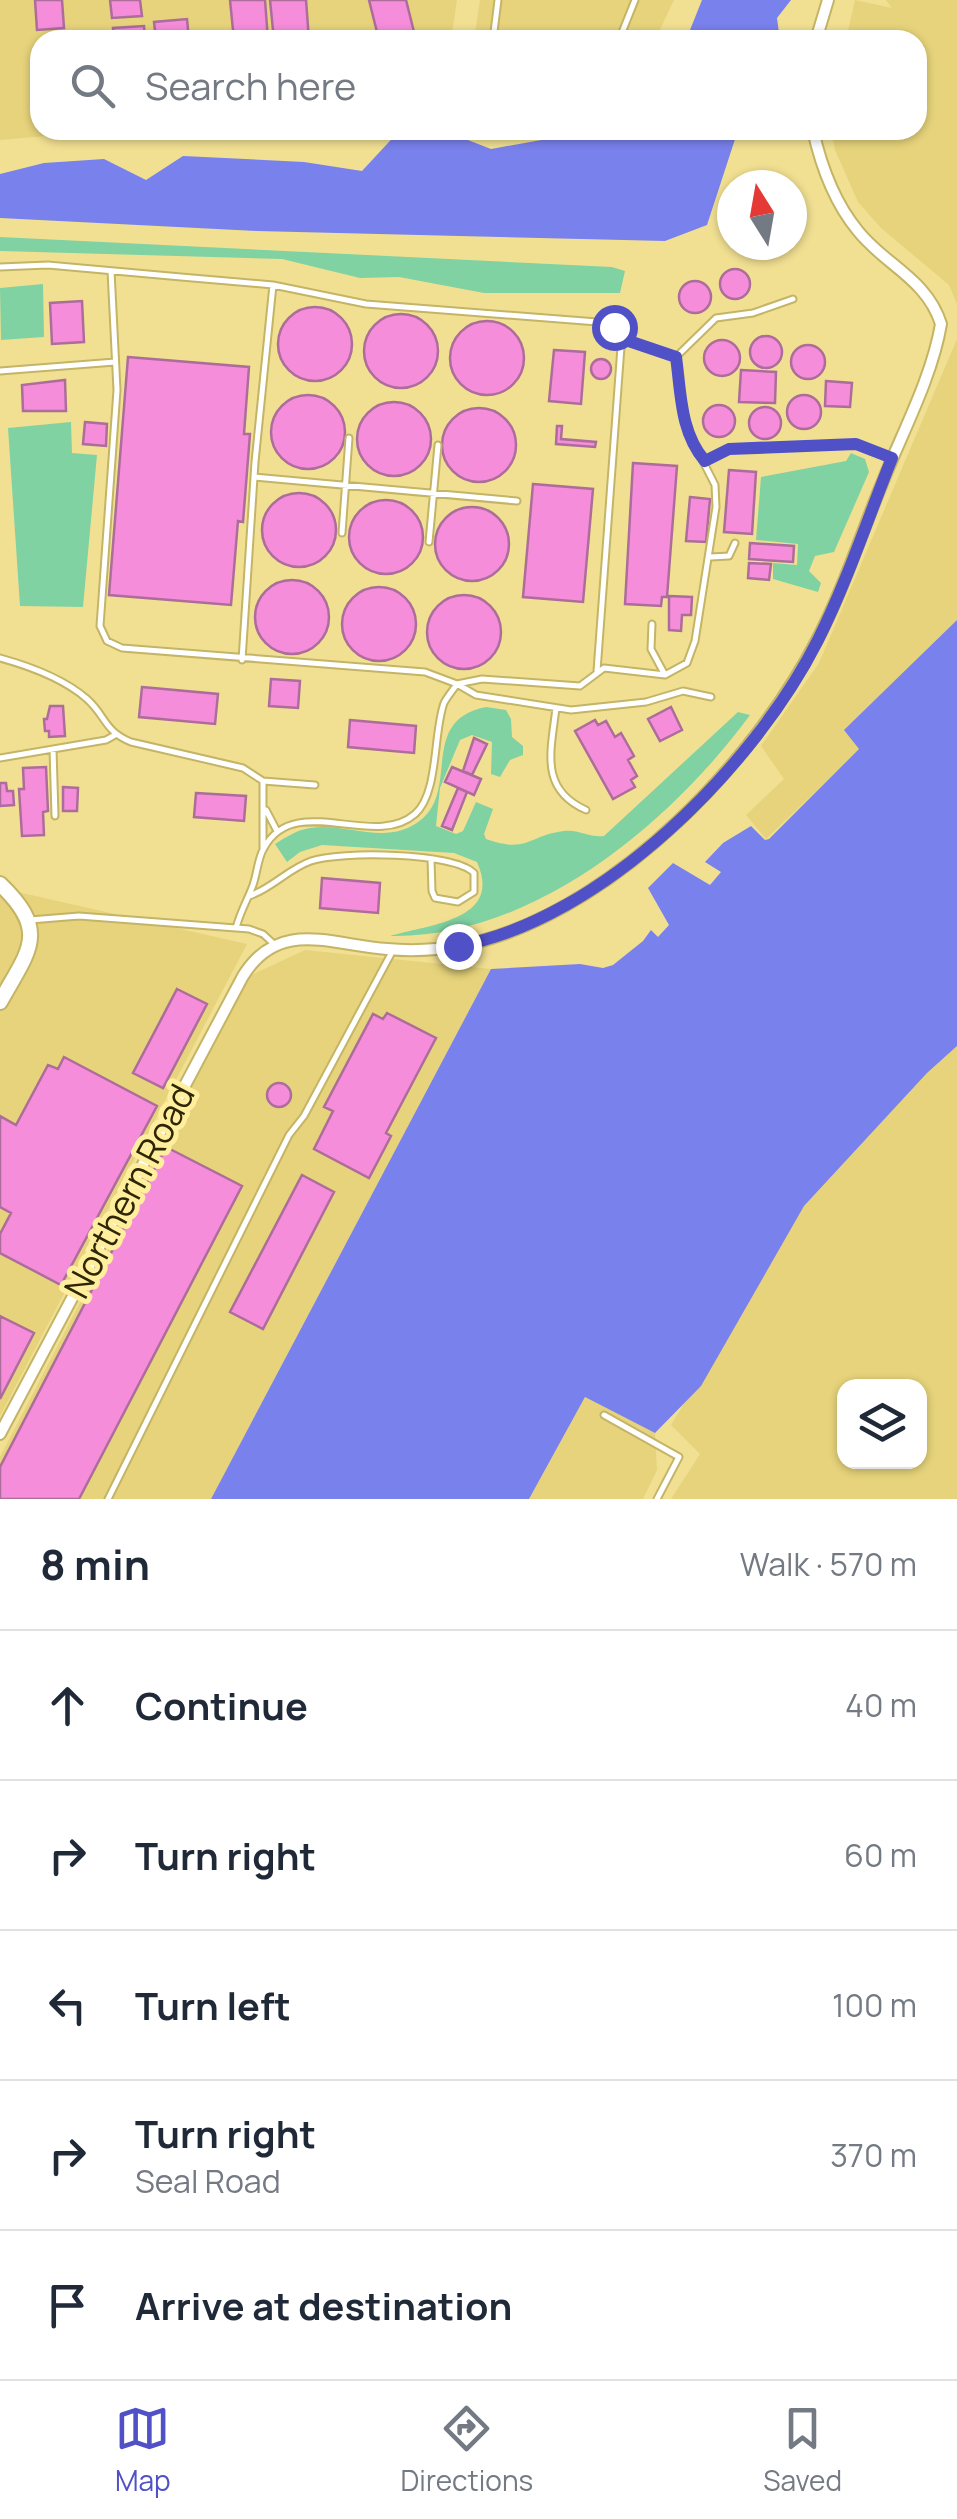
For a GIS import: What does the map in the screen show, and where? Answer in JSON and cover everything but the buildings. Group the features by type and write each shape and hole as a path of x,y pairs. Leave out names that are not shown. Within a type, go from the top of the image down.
{"street":[{"path":"819,30 828,0"},
{"path":"275,944 295,938 316,939 393,950 458,946 506,934 622,870 698,802 772,713 816,642 924,379 941,324 922,290 859,233 844,212 820,162 815,140"},
{"path":"0,884 30,920 28,949 0,1002"},
{"name":"Northern Road","path":"0,1434 243,976 261,951 275,944"}],"lane":[{"path":"494,30 498,0"},
{"path":"623,30 635,0"},
{"path":"0,268 111,270 273,286 366,304 610,323 620,338 676,357"},
{"path":"111,270 117,390 100,626 107,641 122,648 242,660 426,672 476,695 571,710 636,703 682,691 711,697"},
{"path":"242,660 254,477 273,286"},
{"path":"676,357 716,318 753,312 792,298"},
{"path":"597,671 620,338"},
{"path":"263,848 278,832 300,823 386,827 418,812 428,792 444,704 456,684 482,679 580,686 604,668 665,675 687,662 695,641 716,507 714,485 705,461 686,428 676,357"},
{"path":"0,370 115,362"},
{"path":"342,533 349,438"},
{"path":"429,542 438,444"},
{"path":"705,461 729,449 856,444 892,458"},
{"path":"254,477 518,501"},
{"path":"710,557 730,556 735,543"},
{"path":"652,624 651,649 665,675"},
{"path":"0,658 63,682 89,701 115,735 243,768 263,781 315,785"},
{"path":"556,708 550,760 556,788 586,810"},
{"path":"0,758 106,740 115,735"},
{"path":"53,749 55,816"},
{"path":"236,928 263,848 263,781"},
{"path":"265,808 278,832"},
{"path":"249,896 286,872 338,854 431,860 468,866 474,873 474,892 458,902 435,898 431,860"},
{"path":"30,920 79,916 236,928 263,934 275,944"},
{"path":"108,1499 289,1135 304,1116 393,950"},
{"path":"604,1415 679,1456 657,1499"}],"shaded area":[{"path":"0,0 457,0 452,30 30,30 30,137 0,140"},
{"path":"480,0 674,0 660,30 476,30"},
{"path":"855,0 892,8 886,0 957,0 957,304 949,285 881,228 858,202 833,140 927,140 927,30 848,30"},
{"path":"957,339 957,620 845,730 860,749 766,839 746,815 784,779 761,746 819,663"},
{"path":"0,888 247,944 0,1416"},
{"path":"305,950 491,969 211,1499 0,1499 0,1457 249,976"},
{"path":"957,1046 957,1499 671,1499 700,1454 671,1425 804,1206 927,1073"},
{"path":"585,1397 655,1433 657,1470 643,1499 529,1499"}],"green space":[{"path":"0,237 612,267 625,271 620,293 484,293 399,277 360,278 282,259 0,251"},
{"path":"43,284 44,337 1,340 0,288"},
{"path":"71,422 72,453 97,455 83,607 20,606 8,428"},
{"path":"851,453 865,459 869,472 834,552 815,556 809,571 821,583 818,592 773,579 773,563 797,565 798,544 756,540 761,477 846,461"},
{"path":"486,707 506,710 512,737 523,746 523,755 510,760 500,777 491,774 492,742 472,735 460,740 440,788 436,826 456,834 463,831 476,802 493,809 484,834 486,839 511,845 564,831 604,836 738,712 750,715 680,796 638,834 593,868 545,896 495,918 443,932 390,936 442,923 472,908 480,896 482,881 477,862 454,853 322,845 300,852 287,862 275,844 301,830 325,827 395,832 422,819 433,806 446,740 453,726 466,714"}],"water":[{"path":"702,0 791,0 777,18 779,30 690,30"},
{"path":"391,140 468,140 491,149 541,140 735,140 725,170 717,170 717,194 707,225 665,241 257,231 0,218 0,174 44,163 104,159 146,180 183,156 304,162 362,171"},
{"path":"957,620 957,1046 927,1073 804,1206 701,1386 655,1433 585,1397 529,1499 211,1499 491,969 580,964 603,968 613,965 651,930 658,937 669,925 648,888 673,863 710,885 721,872 705,862 723,843 751,826 765,840 769,839 859,749 844,730"}],"route":[{"path":"458,946 506,934 622,870 698,802 734,763 772,713 816,642 892,458 856,444 729,449 705,461 686,428 676,357 620,338 614,327"}]}
